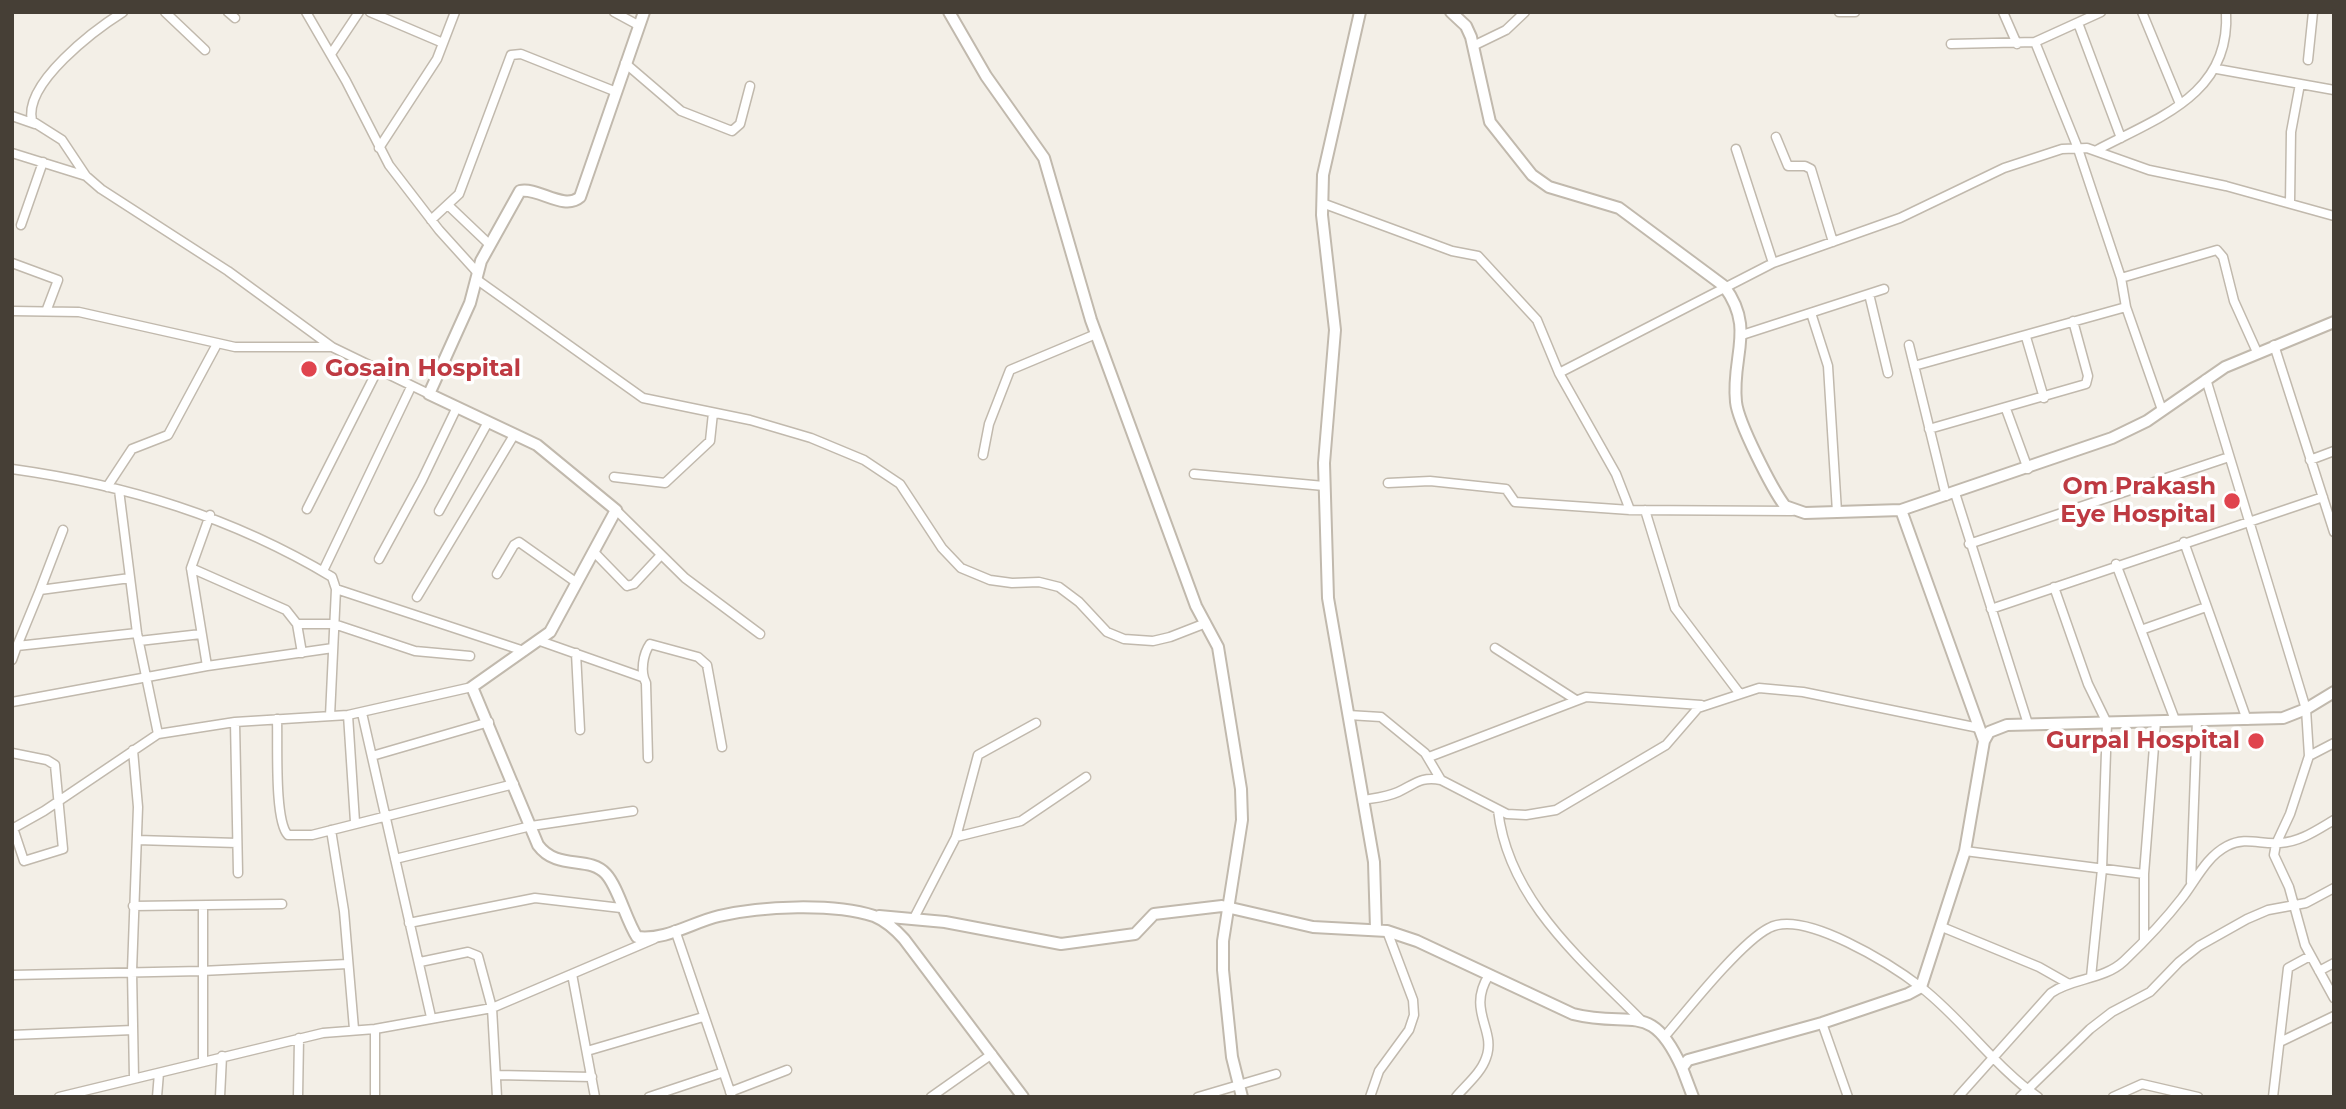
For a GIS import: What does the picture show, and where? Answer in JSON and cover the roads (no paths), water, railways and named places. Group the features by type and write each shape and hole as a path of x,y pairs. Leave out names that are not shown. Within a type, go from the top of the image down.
{"street":[{"path":"35,124 31,115 32,108 56,68 81,41 123,12"},
{"path":"165,12 205,50"},
{"path":"306,12 331,54 379,148 431,220 477,276 634,393 654,402 794,433 864,460 900,484 946,554 961,568 990,580 1039,582 1059,587 1113,635 1153,640 1206,623"},
{"path":"331,54 359,12"},
{"path":"370,12 443,43"},
{"path":"379,148 423,82 455,12"},
{"path":"614,12 638,24"},
{"path":"429,394 470,303 477,276 490,245 520,191 527,190 568,201 580,197 614,91 644,12"},
{"path":"949,12 986,76 1044,158 1096,334 1196,606 1218,647 1241,789 1242,820 1228,907 1223,970 1237,1083 1242,1097"},
{"path":"1360,12 1325,161 1322,203 1335,330 1324,443 1328,598 1374,862 1382,930 1413,1000 1415,1014 1409,1030 1379,1071 1370,1097"},
{"path":"1451,12 1466,26 1490,122 1532,175 1549,187 1619,208 1724,286 1739,309 1742,335 1736,392 1738,412 1780,498 1792,511"},
{"path":"1473,46 1506,30 1525,12"},
{"path":"1839,12 1855,12"},
{"path":"2003,12 2017,44"},
{"path":"1951,44 2035,42 2078,23 2089,14 2101,12"},
{"path":"2142,12 2180,104"},
{"path":"2097,150 2153,124 2180,104 2217,69 2225,42 2226,12"},
{"path":"2308,60 2313,12"},
{"path":"2078,23 2121,138"},
{"path":"2035,42 2077,146 2121,278 2126,307 2162,410"},
{"path":"431,220 459,194 511,55 521,54 614,91"},
{"path":"625,63 681,111 732,131 740,124 750,86"},
{"path":"2217,69 2334,90"},
{"path":"2290,203 2291,132 2300,84"},
{"path":"12,116 35,124 62,140 86,176 101,189 228,271 332,347 555,457 616,510 706,596 760,634"},
{"path":"1776,137 1788,166 1805,166 1811,169 1833,242"},
{"path":"1559,373 1773,262 1900,218 2004,168 2077,146 2097,150 2149,170 2334,216"},
{"path":"1736,149 1773,262"},
{"path":"12,153 86,176"},
{"path":"22,225 43,162"},
{"path":"1322,203 1451,251 1478,256 1536,320 1559,373 1616,474 1630,510"},
{"path":"449,206 490,245"},
{"path":"2121,278 2217,250 2222,257 2234,301 2257,352"},
{"path":"12,263 58,281 47,309"},
{"path":"1742,335 1884,289"},
{"path":"1868,294 1888,373"},
{"path":"1914,366 2126,307"},
{"path":"12,311 47,309 79,312 217,344 248,348 332,347"},
{"path":"1811,313 1828,366 1837,512"},
{"path":"1930,429 2082,387 2088,380 2073,321"},
{"path":"1388,483 1437,481 1508,490 1515,502 1630,510 1901,510 2122,434 2206,379 2257,352 2334,322"},
{"path":"983,455 989,424 1010,370 1096,334"},
{"path":"2026,337 2045,398"},
{"path":"107,487 132,449 168,435 217,344"},
{"path":"1909,345 1950,494 2028,724"},
{"path":"2274,345 2334,532"},
{"path":"307,509 378,369"},
{"path":"2206,379 2306,709 2309,756 2290,814 2276,844 2275,858 2310,956 2334,998"},
{"path":"323,571 411,387"},
{"path":"379,559 422,480 457,407"},
{"path":"2006,409 2028,468"},
{"path":"614,477 659,484 671,481 710,442 713,414"},
{"path":"439,511 488,422"},
{"path":"417,597 514,435"},
{"path":"2310,460 2334,452"},
{"path":"1969,544 2229,457"},
{"path":"12,469 107,487 210,515 332,577 336,589 330,716"},
{"path":"1194,474 1324,486"},
{"path":"119,490 138,637 158,734"},
{"path":"1991,609 2116,564 2323,497"},
{"path":"12,754 51,761 57,769 59,801 61,851 24,861 13,829 59,801 158,734 235,722 362,713 472,687 550,632 616,510"},
{"path":"1644,510 1675,608 1740,694"},
{"path":"1682,1068 1688,1060 1822,1023 1908,995 1921,987 1965,850 1984,741 1901,510"},
{"path":"207,666 191,568 210,515"},
{"path":"12,660 62,530"},
{"path":"497,574 514,545 519,542 577,583"},
{"path":"2184,542 2247,720"},
{"path":"593,551 627,586 634,584 661,555"},
{"path":"2116,564 2175,720"},
{"path":"191,568 286,610 297,624 302,653"},
{"path":"40,590 131,578"},
{"path":"2054,587 2088,684 2107,723 2102,869 2091,977"},
{"path":"336,589 524,652"},
{"path":"2141,630 2206,607"},
{"path":"297,624 334,624 415,651 470,656"},
{"path":"17,646 201,634"},
{"path":"540,640 642,677 646,683 648,758"},
{"path":"642,677 645,653 650,644 704,661 709,670 722,747"},
{"path":"12,702 207,666 333,648"},
{"path":"1495,648 1576,700"},
{"path":"576,653 580,730"},
{"path":"472,687 544,854 596,868 607,874 637,937 670,932"},
{"path":"1363,800 1390,795 1424,778 1441,780 1497,810 1526,815 1556,810 1572,803 1666,745 1686,719 1704,706 1759,688 1803,692 1979,728"},
{"path":"1984,741 1997,728 2028,724 2283,718 2306,709 2334,692"},
{"path":"1429,757 1576,700 1604,696 1704,706"},
{"path":"362,713 431,1017"},
{"path":"348,715 355,822"},
{"path":"1348,715 1381,717 1429,757 1441,780"},
{"path":"277,719 284,831 296,837 514,784"},
{"path":"2191,885 2197,720"},
{"path":"2144,939 2144,874 2156,721"},
{"path":"235,722 239,873"},
{"path":"372,756 489,722"},
{"path":"914,918 956,837 978,755 1037,723"},
{"path":"2309,756 2334,743"},
{"path":"133,750 137,781 132,971 134,1078"},
{"path":"956,837 1021,821 1086,777"},
{"path":"1497,810 1508,856 1530,900 1568,945 1642,1021 1666,1035 1693,1097"},
{"path":"395,859 531,827 633,811"},
{"path":"1958,1097 2043,1000 2069,984 2117,967 2191,885 2208,862 2227,846 2248,840 2276,844 2296,841 2334,820"},
{"path":"331,830 344,911 354,1029"},
{"path":"137,840 237,843"},
{"path":"1965,850 2144,874"},
{"path":"2020,1097 2090,1028 2112,1012 2150,992 2189,953 2247,919 2268,910 2306,902 2334,888"},
{"path":"409,923 535,898 621,908"},
{"path":"134,906 282,904"},
{"path":"203,906 203,1061"},
{"path":"59,1097 83,1094 134,1078 299,1038 354,1029 375,1029 492,1008 670,932 719,916 769,909 827,909 873,916 914,918 1060,944 1135,934 1158,912 1228,907 1313,927 1382,930 1417,941 1573,1014 1601,1020 1642,1021"},
{"path":"873,916 896,930 1023,1097"},
{"path":"1666,1035 1759,934 1780,923 1811,926 1847,942 1921,987 2038,1097"},
{"path":"1942,927 2039,967 2069,984"},
{"path":"670,932 731,1094 787,1070"},
{"path":"420,962 474,953 492,1008 497,1097"},
{"path":"2273,1097 2288,968 2310,956"},
{"path":"2319,971 2334,963"},
{"path":"12,975 201,971 348,964"},
{"path":"572,974 595,1097"},
{"path":"1456,1097 1481,1068 1488,1054 1479,1001 1481,987 1489,975"},
{"path":"2280,1042 2334,1016"},
{"path":"587,1051 703,1017"},
{"path":"1822,1023 1848,1097"},
{"path":"375,1029 375,1097"},
{"path":"12,1035 133,1030"},
{"path":"298,1097 299,1038"},
{"path":"932,1096 992,1054"},
{"path":"220,1097 222,1056"},
{"path":"158,1097 159,1073"},
{"path":"649,1097 721,1073"},
{"path":"1198,1097 1237,1083 1276,1074"},
{"path":"497,1075 592,1077"},
{"path":"2113,1097 2142,1084 2197,1097"}],"place":[{"name":"Gosain Hospital","path":"309,369"},
{"name":"Om Prakash Eye Hospital","path":"2232,501"},
{"name":"Gurpal Hospital","path":"2256,741"}]}
